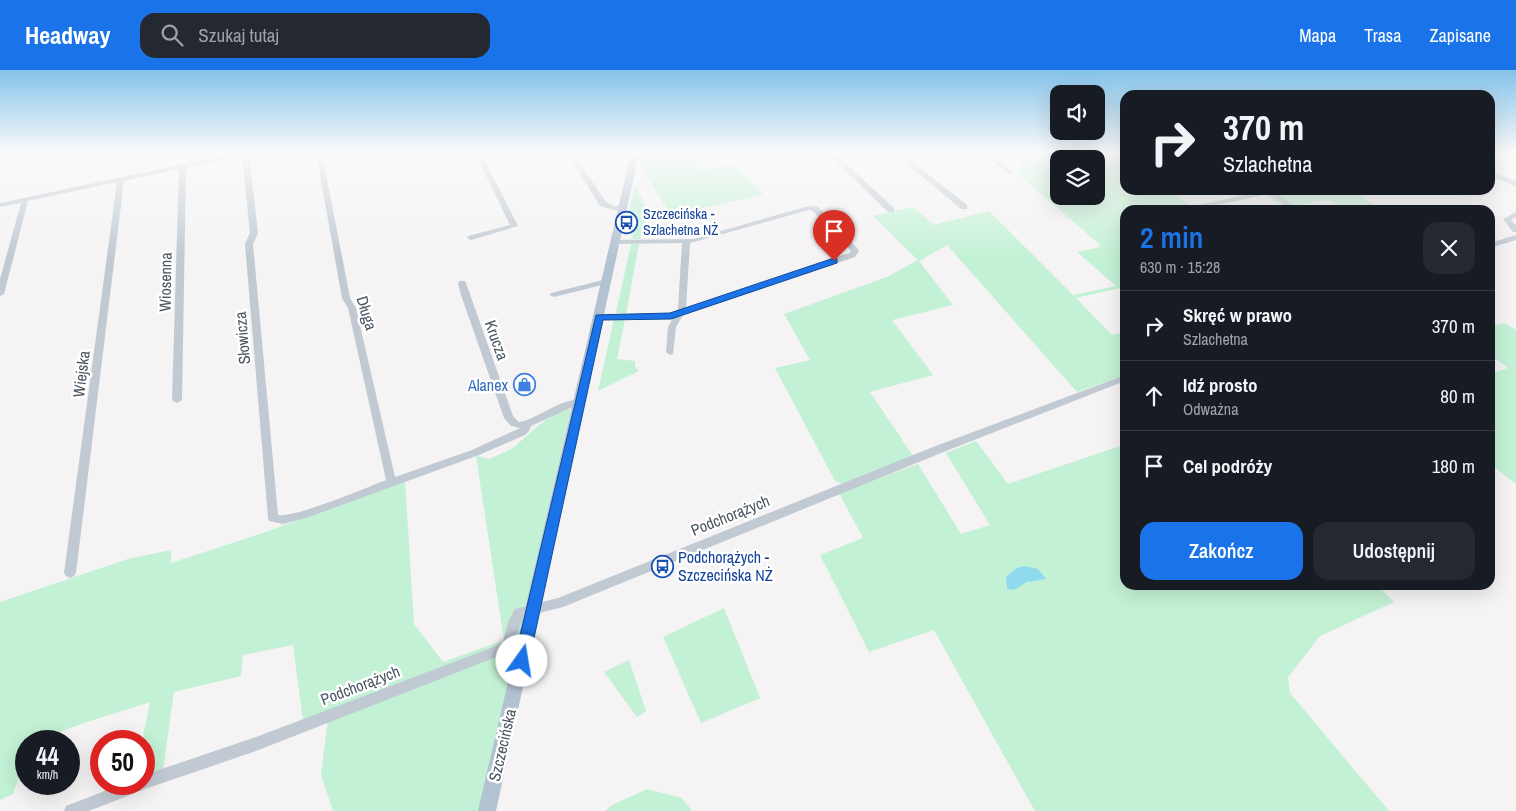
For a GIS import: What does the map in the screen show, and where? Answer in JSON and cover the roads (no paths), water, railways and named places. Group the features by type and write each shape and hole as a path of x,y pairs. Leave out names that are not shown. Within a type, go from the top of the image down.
{"main road":[{"name":"Szczecińska","path":"488,811 627,188"}],"street":[{"path":"0,206 82,188"},
{"name":"Wiejska","path":"70,573 120,188"},
{"name":"Wiosenna","path":"177,400 187,188"},
{"name":"Słowicza","path":"249,188 254,233 249,244 272,516 276,520 306,514 391,482"},
{"name":"Długa","path":"325,188 346,298 352,308 391,482"},
{"path":"472,238 514,226 495,188"},
{"path":"592,188 603,204 613,208 623,208"},
{"path":"867,188 891,210"},
{"path":"940,188 964,207"},
{"path":"1207,205 1250,195"},
{"path":"1274,195 1289,205"},
{"path":"0,294 26,200"},
{"path":"599,317 666,316 678,314 852,255 855,251 812,208 805,208 686,242 616,242"},
{"path":"1516,214 1507,219 1516,230"},
{"path":"1495,244 1516,237"},
{"path":"670,352 672,327 682,309 686,242"},
{"path":"554,295 607,281"},
{"name":"Krucza","path":"462,283 509,418 518,425 526,424"},
{"name":"Podchorążych","path":"155,778 256,744 500,650 508,645 517,616 523,611 559,603 937,450 1120,380"},
{"path":"391,482 448,461 469,456 475,451 521,433 526,429 526,424 566,405 580,402"},
{"path":"71,811 112,795"}],"water":[{"path":"1024,566 1038,569 1046,579 1027,582 1014,590 1007,589 1006,577 1017,568"}],"place":[{"name":"Szczecińska - Szlachetna NŻ","path":"627,222"},
{"name":"Alanex","path":"524,385"},
{"name":"Podchorążych - Szczecińska NŻ","path":"662,566"}]}
